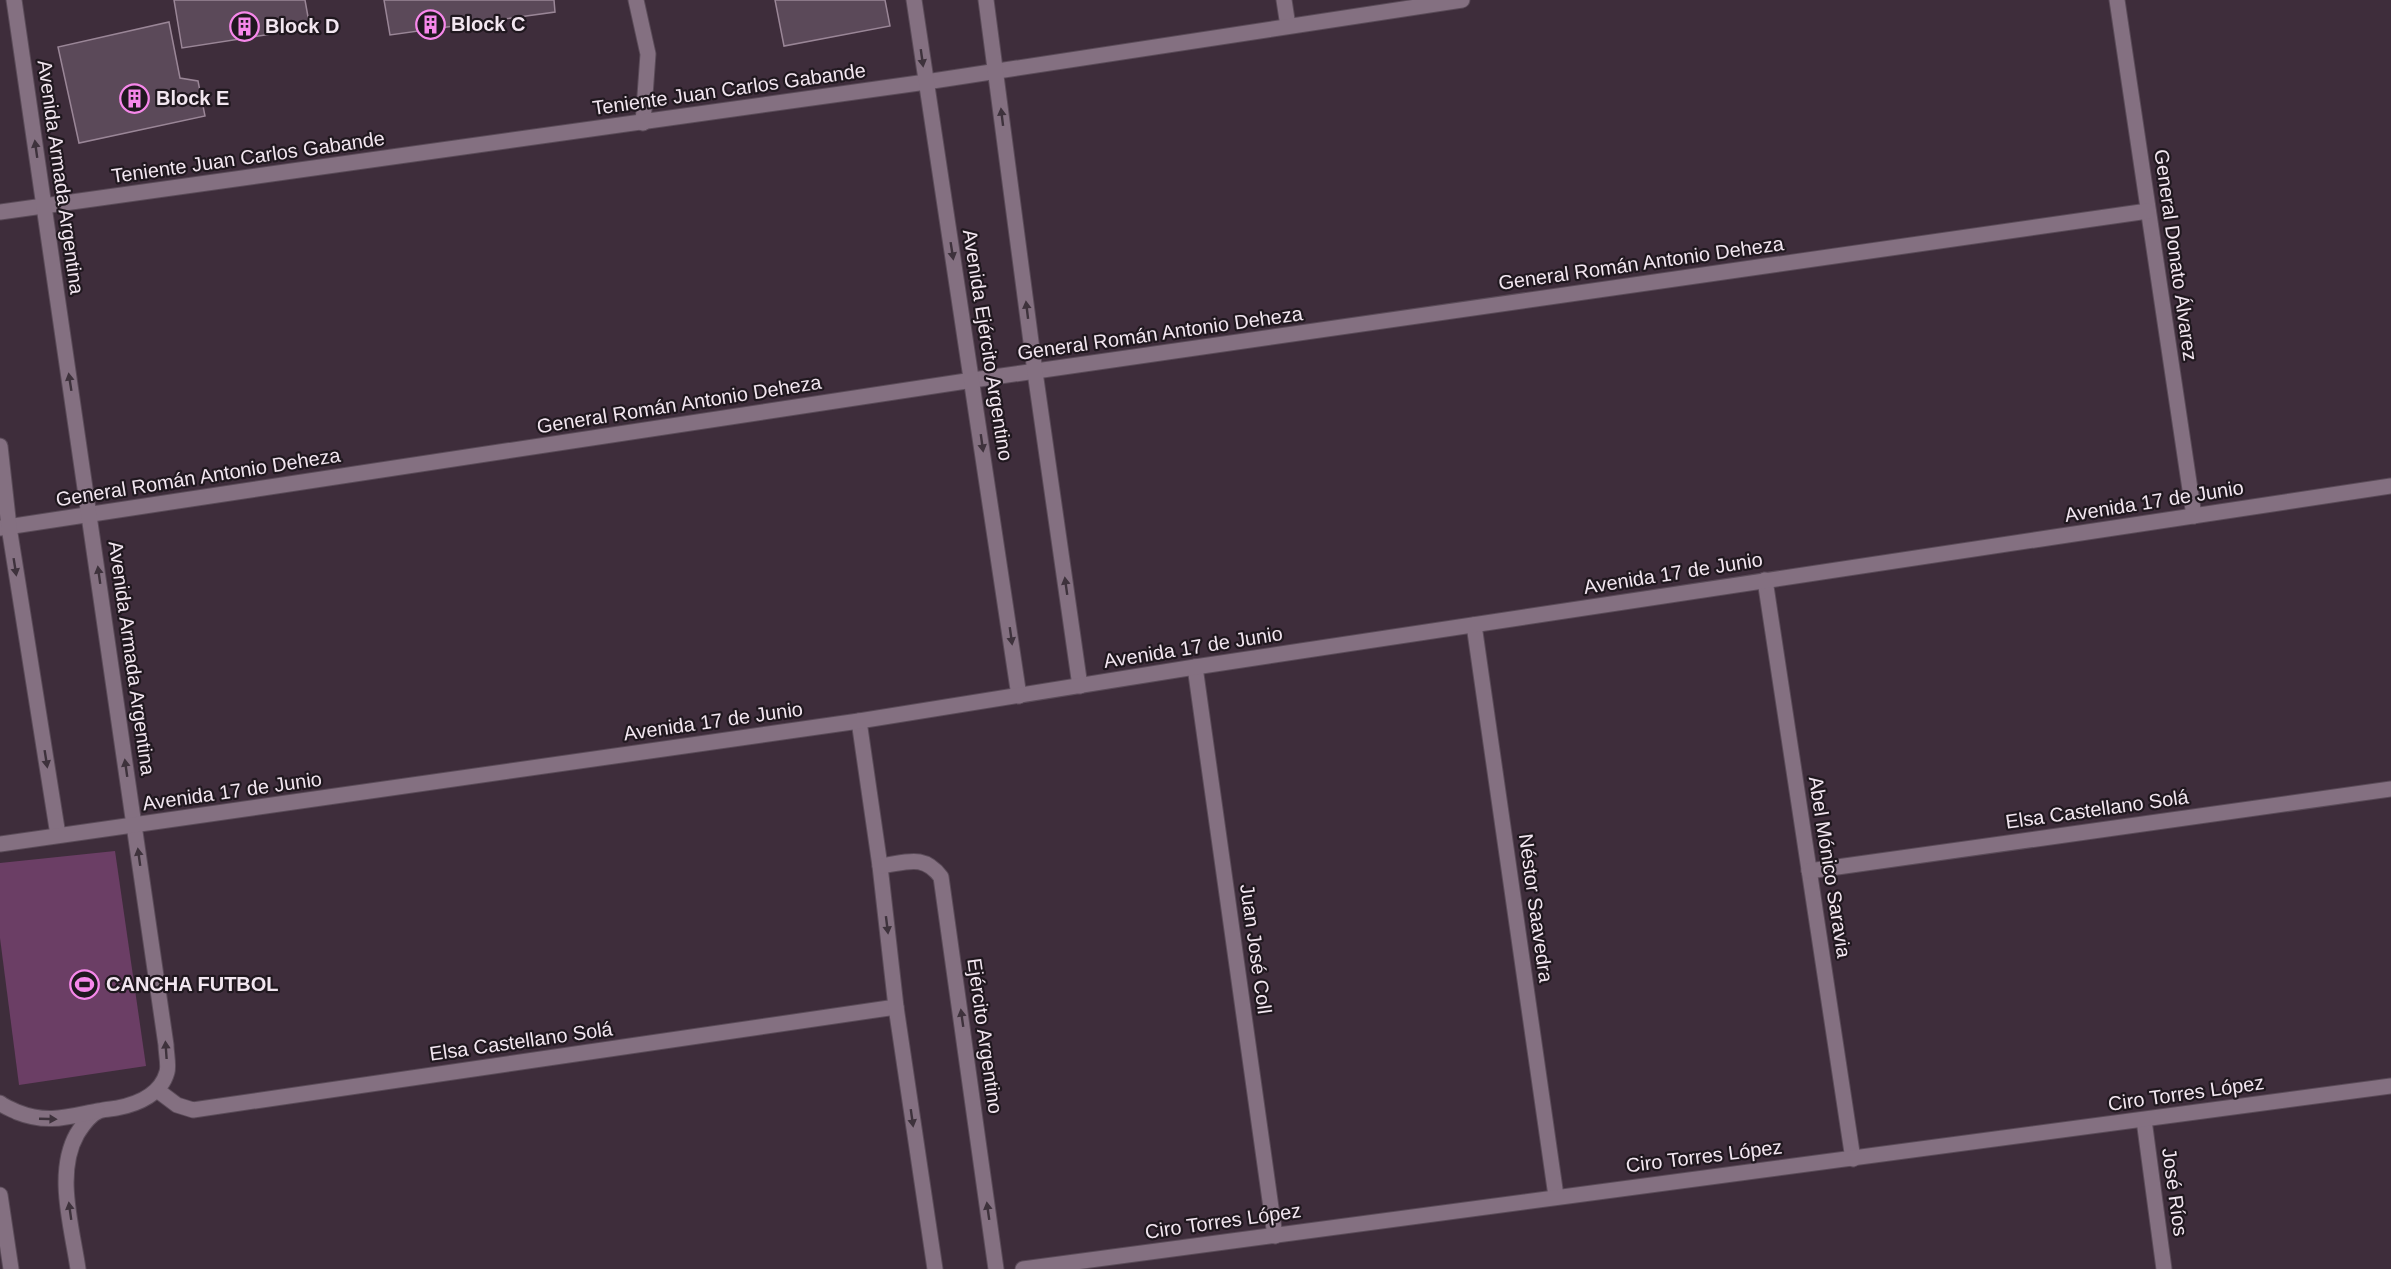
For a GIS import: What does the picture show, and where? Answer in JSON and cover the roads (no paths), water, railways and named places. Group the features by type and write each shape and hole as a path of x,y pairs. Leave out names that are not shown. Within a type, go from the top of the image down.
{"street":[{"name":"Avenida Armada Argentina","path":"14,0 166,1045 167,1071 157,1090"},
{"path":"636,0 648,54 643,123"},
{"name":"Avenida Ejército Argentino","path":"914,0 1019,696"},
{"name":"Avenida Ejército Argentino","path":"986,0 1035,372 1080,686"},
{"path":"1284,0 1288,26"},
{"name":"Teniente Juan Carlos Gabande","path":"0,212 926,82 1462,0"},
{"name":"General Donato Álvarez","path":"2117,0 2194,516"},
{"name":"General Román Antonio Deheza","path":"5,528 973,380 2148,212"},
{"path":"0,446 5,528 58,835"},
{"name":"Avenida 17 de Junio","path":"0,844 859,721 1195,667 2391,486"},
{"name":"Abel Mónico Saravia","path":"1766,580 1853,1159"},
{"name":"Néstor Saavedra","path":"1474,625 1556,1196"},
{"name":"Juan José Coll","path":"1195,667 1275,1236"},
{"path":"859,721 880,866 896,1006 935,1269"},
{"name":"Elsa Castellano Solá","path":"1809,871 2391,789"},
{"name":"Ejército Argentino","path":"880,866 920,861 933,866 941,877 996,1269"},
{"name":"Elsa Castellano Solá","path":"157,1090 177,1105 193,1110 896,1006"},
{"name":"Ciro Torres López","path":"1023,1269 2391,1086"},
{"path":"0,1103 32,1118 52,1120 121,1107 141,1101 157,1090"},
{"path":"78,1269 66,1186 69,1161 76,1136 84,1124 98,1111"},
{"name":"José Ríos","path":"2144,1120 2164,1269"},
{"path":"0,1195 11,1269"}],"place":[{"name":"Block C","path":"430,24"},
{"name":"Block D","path":"244,26"},
{"name":"Block E","path":"135,98"},
{"name":"CANCHA FUTBOL","path":"85,984"}]}
